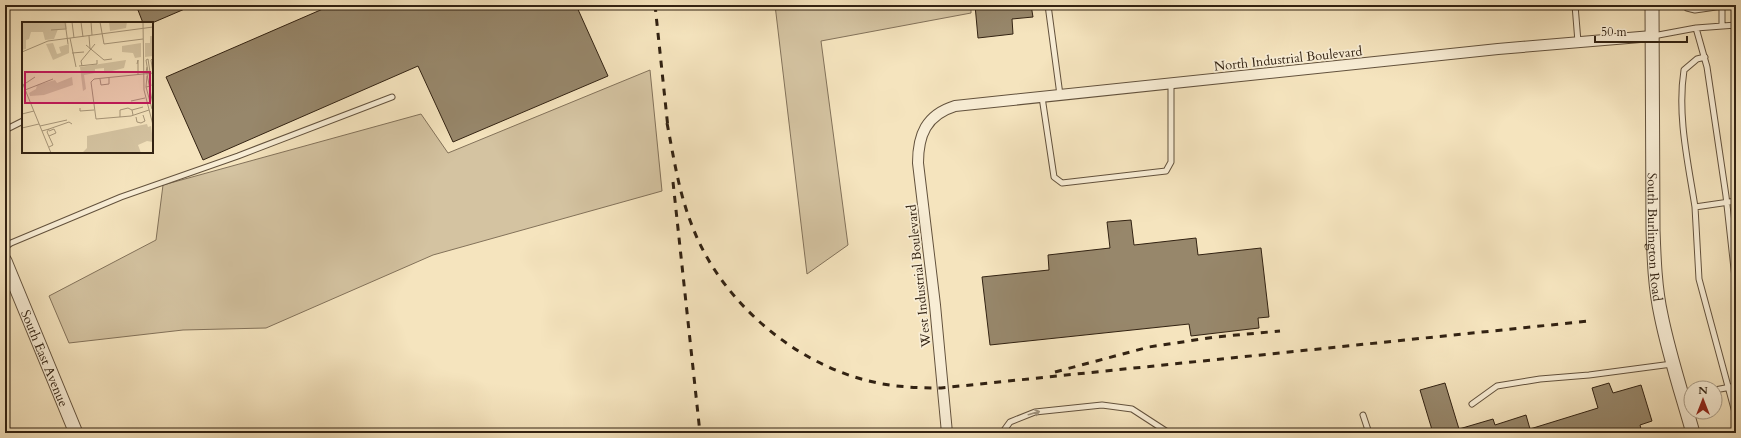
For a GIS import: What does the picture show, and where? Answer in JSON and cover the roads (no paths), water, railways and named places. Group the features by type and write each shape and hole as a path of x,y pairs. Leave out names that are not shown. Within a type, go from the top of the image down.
{"street":[{"name":"South Burlington Road","path":"1652,5 1652,230 1654,259 1661,314 1673,364 1683,389"},
{"name":"North Industrial Boulevard","path":"931,120 937,113 955,106 1498,49 1652,36"},
{"name":"West Industrial Boulevard","path":"931,120 925,127 918,147 918,163 935,305 946,433"},
{"name":"South East Avenue","path":"5,261 76,433"},
{"name":"South Burlington Road","path":"1691,420 1693,433"}],"lane":[{"path":"1048,5 1060,95"},
{"path":"1575,5 1578,42"},
{"path":"1685,5 1687,8 1695,10 1730,5"},
{"path":"1722,5 1722,26"},
{"path":"1652,36 1696,28 1735,25 1736,36"},
{"path":"1696,28 1705,57 1727,203 1736,287"},
{"path":"1705,57 1697,59 1684,70 1682,85 1685,144 1695,207 1696,247 1699,279 1736,416"},
{"path":"1042,97 1054,177 1062,183 1166,171 1171,162 1171,83"},
{"path":"5,247 67,218 121,197 238,156 392,97"},
{"path":"5,130 22,122"},
{"path":"1695,207 1736,201"},
{"path":"1472,404 1497,386 1540,379 1589,375 1673,364"},
{"path":"1723,387 1736,386"},
{"path":"1002,433 1010,422 1035,412 1102,405 1132,409 1169,433"},
{"path":"1363,415 1369,433"}],"railway":[{"path":"655,5 668,128"},
{"path":"667,123 677,176 693,228 706,255 722,280 741,304 763,325 788,344 814,360 841,372 887,385 941,388 1589,321"},
{"path":"673,182 700,433"},
{"path":"1055,372 1149,347 1215,337 1280,331"}]}
